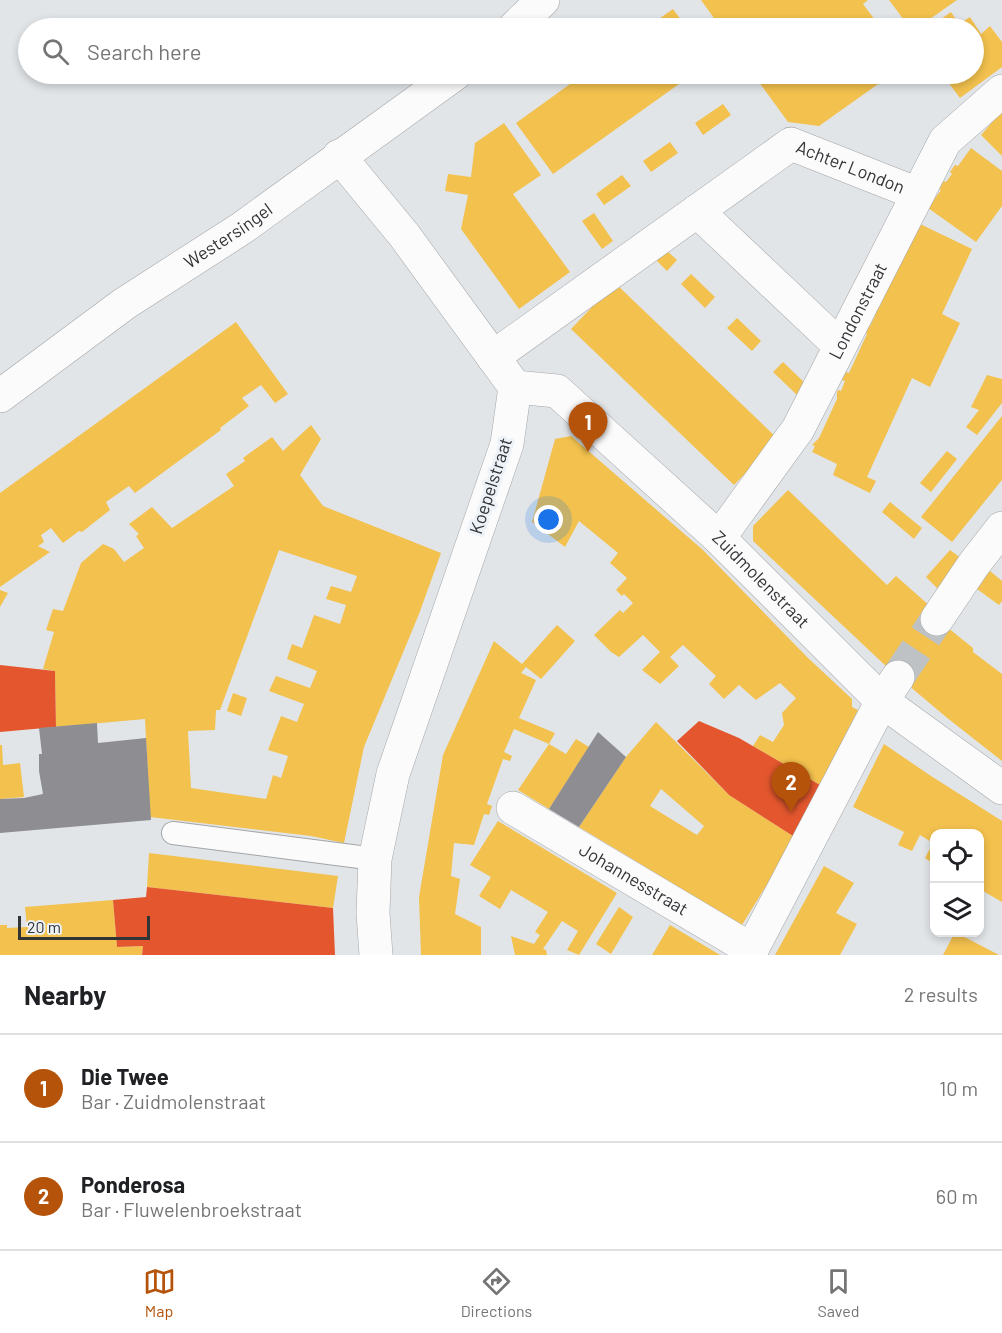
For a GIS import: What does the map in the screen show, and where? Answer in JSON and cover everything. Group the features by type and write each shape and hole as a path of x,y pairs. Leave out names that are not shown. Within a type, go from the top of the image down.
{"street":[{"path":"524,18 543,0"},
{"name":"Westersingel","path":"0,396 124,304 242,228 441,84"},
{"name":"Londonstraat","path":"719,538 798,429 945,141 1002,91"},
{"name":"Achter London","path":"493,357 791,144 918,195"},
{"path":"339,156 404,235 515,387"},
{"path":"697,211 840,346"},
{"name":"Zuidmolenstraat","path":"515,387 557,391 719,538 1002,788"},
{"name":"Koepelstraat","path":"376,955 373,913 375,859 393,774 507,444 515,387"},
{"path":"937,619 974,564 1002,528"},
{"path":"751,952 890,689"},
{"name":"Johannesstraat","path":"513,808 751,952"}],"lane":[{"path":"173,833 375,859"}],"building: Homes":[{"path":"701,0 868,0 863,4 874,18 714,18"},
{"path":"889,0 957,0 931,18 902,18"},
{"path":"673,9 680,18 660,18"},
{"path":"951,12 955,18 942,18"},
{"path":"990,26 1002,42 1002,67 984,80 984,31"},
{"path":"570,84 679,84 553,174 516,123"},
{"path":"760,84 878,84 819,126 788,122"},
{"path":"950,84 979,84 960,98"},
{"path":"723,104 731,115 703,135 695,123"},
{"path":"1002,111 1002,156 981,135"},
{"path":"504,123 541,175 513,194 570,272 519,309 461,229 468,195 445,191 448,174 471,177 475,143"},
{"path":"670,142 678,153 651,172 643,161"},
{"path":"971,148 1002,171 1002,206 976,242 928,208 941,190 939,189 943,182 946,182 952,174 950,172 955,165 958,166"},
{"path":"622,175 631,186 604,205 596,194"},
{"path":"594,213 613,241 602,249 582,221"},
{"path":"918,223 972,249 942,314 960,323 930,387 912,378 867,477 876,481 870,493 833,475 837,464 812,452 815,446 812,445 819,438 837,399 837,392 841,391 845,381 842,380 846,372 849,373 867,334 868,325 870,326 875,316 872,315 876,307 879,308"},
{"path":"665,249 677,260 667,271 653,257"},
{"path":"691,274 715,297 705,308 681,284"},
{"path":"615,283 778,439 734,485 571,329"},
{"path":"737,318 761,341 752,351 727,328"},
{"path":"236,322 288,394 275,403 261,385 242,398 249,406 220,428 221,430 135,493 129,486 106,502 110,510 82,532 79,531 63,543 51,528 41,535 44,542 38,546 50,552 0,587 0,493"},
{"path":"783,362 807,385 797,395 773,372"},
{"path":"987,375 1002,379 1002,403 977,435 966,427 979,410 971,407"},
{"path":"1002,416 1002,480 952,542 921,517"},
{"path":"311,425 321,439 300,475 323,506 441,553 419,614 364,747 344,843 311,836 150,817 145,719 56,727 55,671 43,669 54,632 46,630 53,609 63,611 81,563 103,544 114,549 124,562 144,548 136,536 139,534 129,524 152,507 172,528 234,486 226,474 245,461 243,458 272,437 283,451","holes":["279,550 357,576 351,592 331,586 326,599 346,605 340,624 314,615 302,648 292,644 287,659 317,671 310,688 276,676 269,691 304,704 297,722 281,716 268,750 288,756 281,778 273,775 266,799 191,788 188,731 215,730 216,710 220,710"]},
{"path":"571,436 703,550 807,657 852,699 852,707 858,710 820,785 753,746 760,735 773,742 784,725 782,713 796,698 780,683 756,700 739,685 724,699 709,684 716,676 683,645 670,657 679,666 660,684 642,670 660,652 643,635 619,657 594,635 620,610 623,613 633,603 616,590 627,578 610,563 618,553 579,521 565,547 532,522 555,439"},
{"path":"947,451 957,459 931,492 920,483"},
{"path":"788,490 887,585 896,576 931,607 937,619 973,648 973,652 1002,674 1002,761 888,668 753,541 753,526"},
{"path":"890,502 922,528 914,539 882,512"},
{"path":"950,550 965,561 941,592 926,577"},
{"path":"990,571 1002,581 1002,601 999,605 977,589"},
{"path":"0,590 8,593 0,607"},
{"path":"557,625 575,641 541,679 526,667 521,673 536,680 519,718 555,733 549,744 514,729 504,752 512,756 510,761 503,759 487,804 492,806 489,815 484,814 474,845 454,843 451,876 460,879 455,914 481,927 481,955 421,955 419,897 443,755 494,641 522,664"},
{"path":"233,693 247,698 241,716 227,711"},
{"path":"656,722 729,795 793,836 774,873 742,925 579,827 626,757","holes":["661,789 704,826 697,835 650,806"]},
{"path":"576,739 589,747 549,809 518,790 549,744 566,754"},
{"path":"884,744 1002,821 1002,902 984,892 984,829 930,829 930,841 920,835 912,851 898,845 904,832 853,807"},
{"path":"0,745 2,745 3,765 20,763 24,797 0,799"},
{"path":"498,821 617,893 579,955 567,950 578,931 562,921 543,949 546,950 547,955 515,955 511,936 534,944 540,935 535,932 548,912 511,890 500,909 479,896 491,877 470,865"},
{"path":"930,849 930,861 925,858"},
{"path":"149,853 338,876 333,908 147,887"},
{"path":"824,866 854,883 836,913 857,924 840,955 775,955"},
{"path":"113,900 117,947 143,946 142,955 0,955 0,925 7,925 7,928 27,927 25,907"},
{"path":"619,907 633,917 611,954 596,944"},
{"path":"670,925 720,955 652,955"},
{"path":"952,937 965,937 999,955 943,955"}],"building: Shops":[{"path":"0,665 55,671 56,727 0,732"},
{"path":"699,721 739,738 820,785 793,836 729,795 677,741"},
{"path":"147,887 333,908 335,955 142,955 143,946 117,947 113,900 146,897"}],"building: Industry":[{"path":"97,723 98,743 146,738 151,820 0,833 0,799 43,794 39,771 39,754 42,754 39,728"},
{"path":"598,732 626,757 579,827 549,809"}],"tunnel":[{"path":"898,677 937,619"}],"place":[{"name":"Die Twee","path":"588,452"},
{"name":"Ponderosa","path":"791,812"}]}
